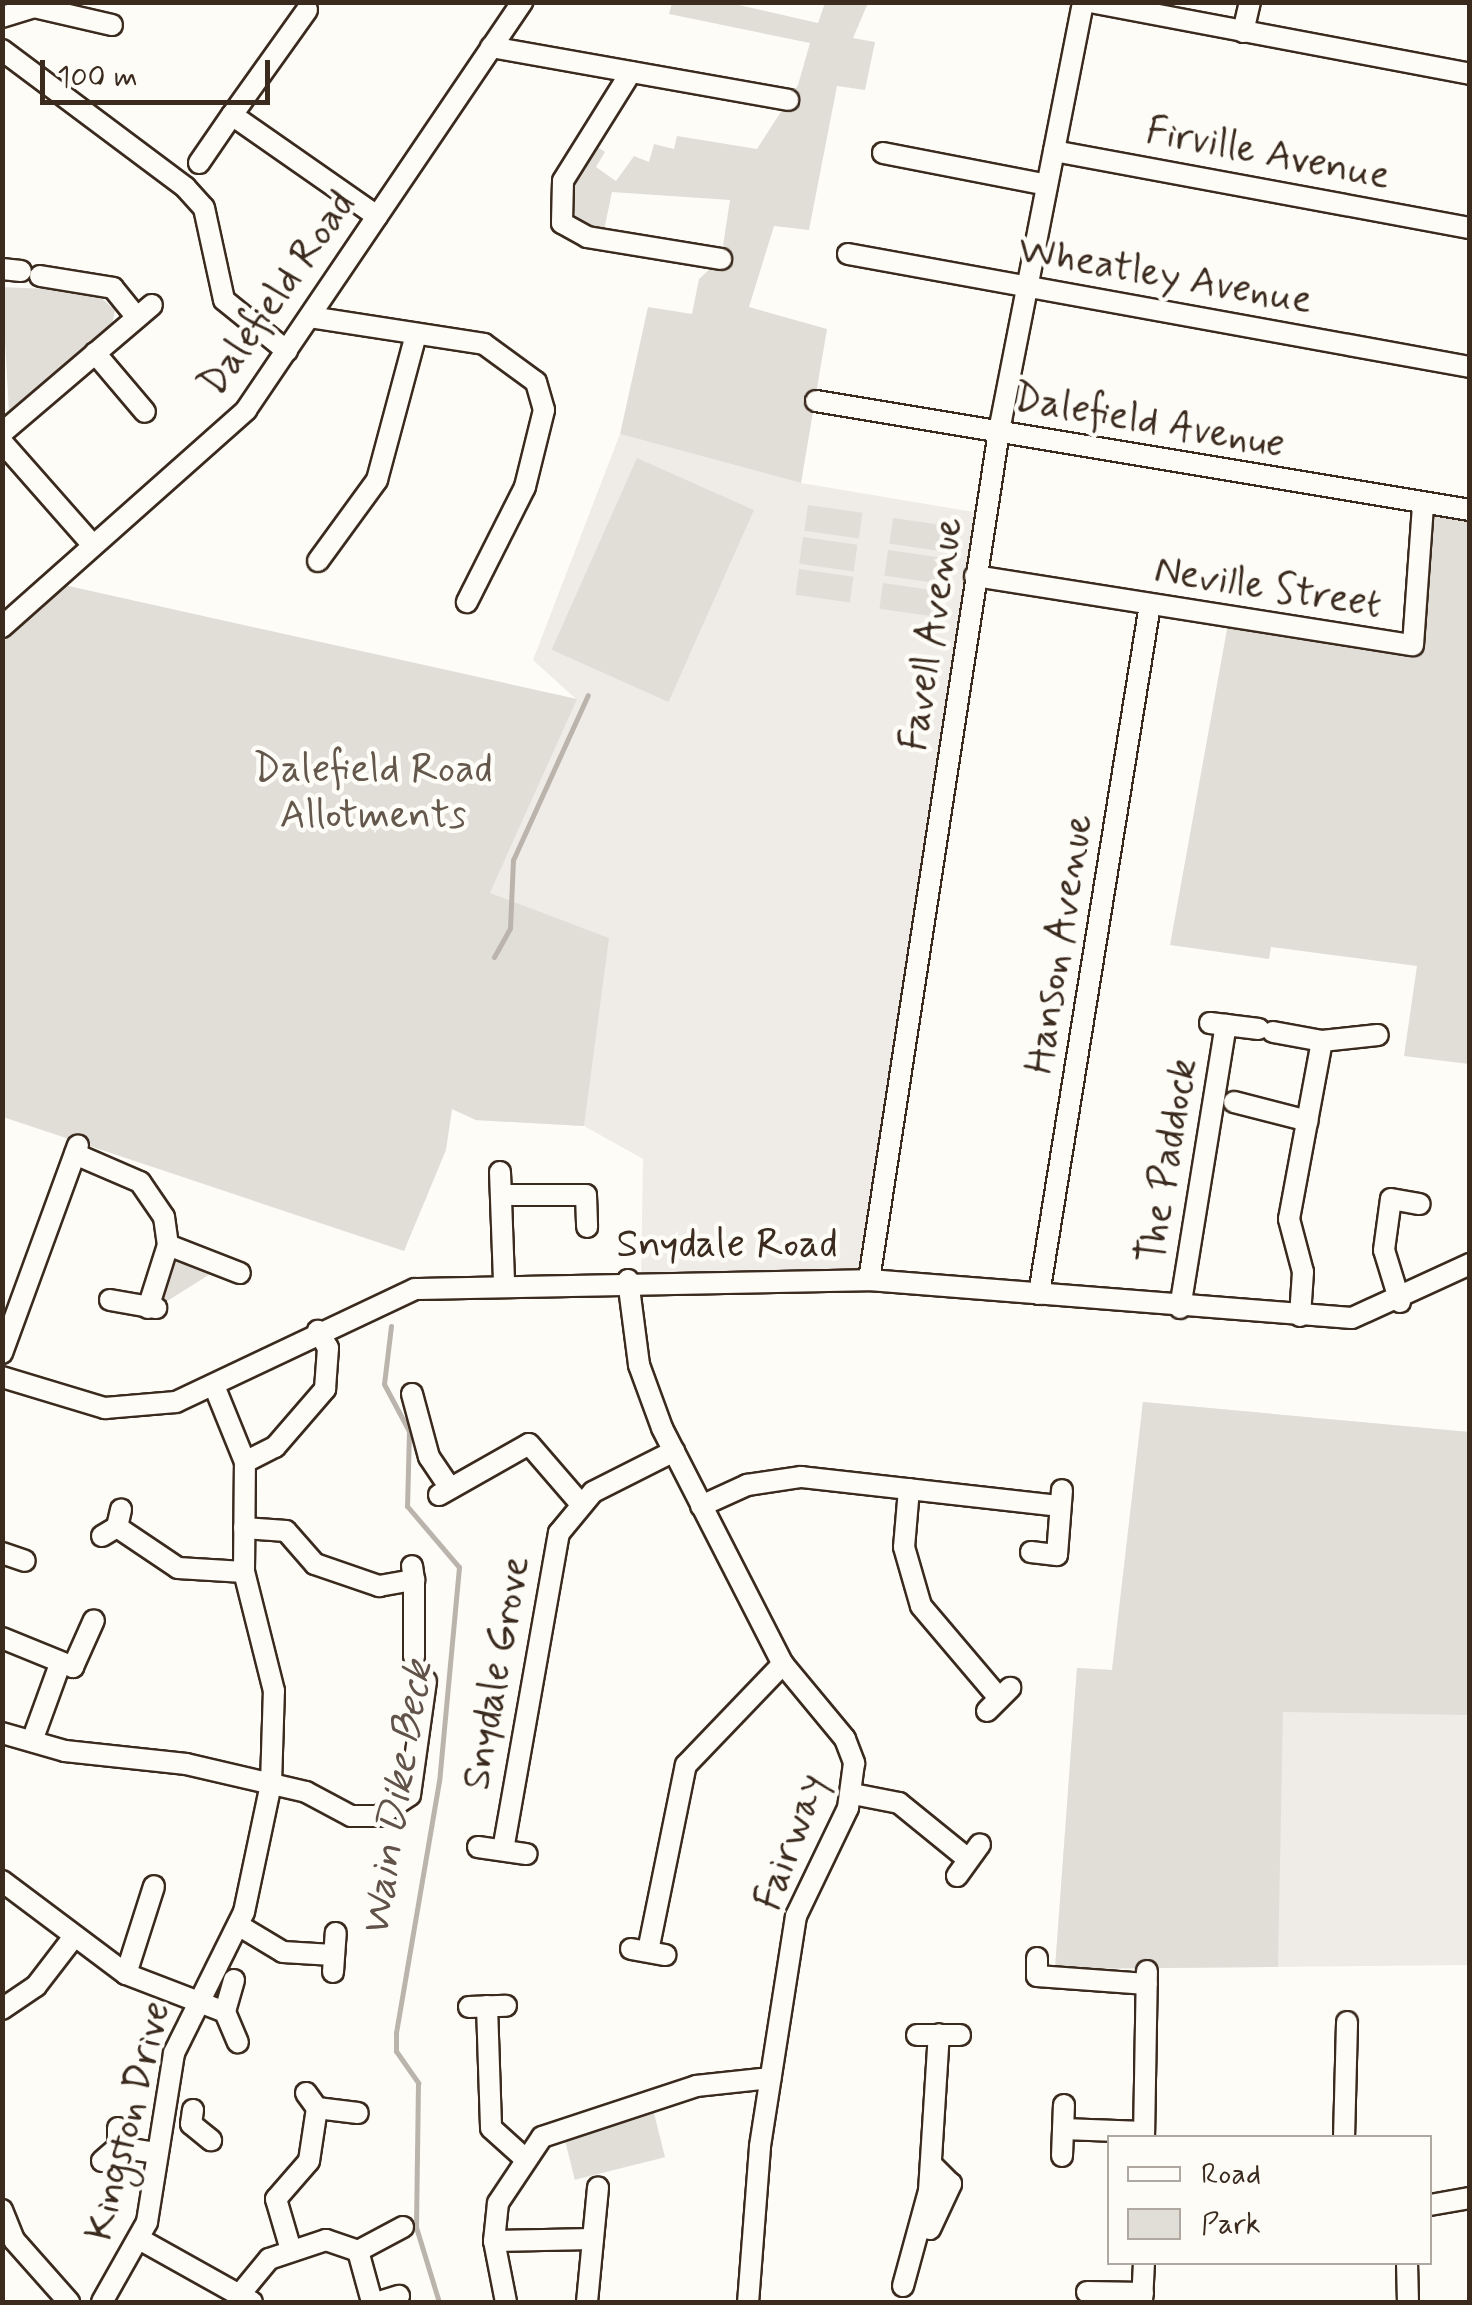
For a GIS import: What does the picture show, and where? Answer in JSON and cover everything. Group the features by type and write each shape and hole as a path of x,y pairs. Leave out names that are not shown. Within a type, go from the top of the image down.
{"street":[{"name":"Dalefield Road","path":"2,626 91,543 246,410 522,2"},
{"path":"1087,2 1470,74"},
{"name":"Favell Avenue","path":"869,1280 999,432 1087,2"},
{"path":"1244,32 1250,2"},
{"path":"2,16 34,8 112,25"},
{"path":"200,163 307,10"},
{"path":"491,47 788,100"},
{"path":"2,50 186,187 204,208 224,300 286,351"},
{"path":"631,72 563,181 562,223 587,237 720,259"},
{"path":"232,115 376,216"},
{"name":"Firville Avenue","path":"1054,151 1470,228"},
{"path":"883,153 1047,185"},
{"name":"Wheatley Avenue","path":"848,254 1470,367"},
{"path":"2,433 144,311 113,288 21,272"},
{"path":"310,317 506,352 536,382 544,410 512,520 467,602"},
{"path":"318,561 377,480 416,334"},
{"path":"95,354 142,399"},
{"name":"Dalefield Avenue","path":"816,401 1423,507 1470,510"},
{"path":"2,442 91,543"},
{"name":"Neville Street","path":"976,576 1413,645 1423,507"},
{"name":"Hanson Avenue","path":"1039,1294 1150,605"},
{"name":"The Paddock","path":"1180,1308 1218,1024 1322,1041 1378,1035"},
{"path":"1300,1316 1303,1272 1288,1231 1322,1041"},
{"path":"1234,1102 1308,1122"},
{"path":"2,1353 76,1150 140,1182 164,1217 168,1245 152,1308 110,1300"},
{"path":"500,1172 504,1282"},
{"path":"501,1195 586,1195 587,1227"},
{"path":"1400,1302 1384,1250 1391,1199 1420,1204"},
{"path":"168,1245 232,1276"},
{"name":"Snydale Road","path":"2,1378 105,1408 215,1388 318,1331 415,1289 504,1282 869,1280 1180,1308 1352,1318 1400,1302 1470,1264"},
{"name":"Fairway","path":"628,1280 640,1366 674,1451 783,1664 845,1739 853,1794 800,1897 770,2078 748,2302"},
{"path":"245,1462 275,1447 325,1390 328,1348 318,1331"},
{"name":"Kingston Drive","path":"102,2302 141,2240 161,2121 191,2005 238,1925 271,1784 274,1691 244,1572 245,1462 215,1388"},
{"path":"412,1394 429,1456 445,1492 529,1444 580,1503 674,1451"},
{"path":"701,1506 775,1477 1060,1498 1057,1555 1031,1552"},
{"path":"909,1489 904,1547 922,1606 999,1699"},
{"name":"Snydale Grove","path":"502,1850 547,1572 580,1503"},
{"path":"113,1524 178,1568 244,1572"},
{"path":"244,1528 296,1536 315,1564 357,1580 413,1573 414,1658"},
{"path":"2,1553 25,1561"},
{"path":"2,1638 73,1667 94,1620"},
{"path":"32,1741 60,1664"},
{"path":"648,1952 686,1765 783,1664"},
{"path":"2,1733 271,1784 351,1816 380,1816 410,1796 426,1681"},
{"path":"853,1794 899,1803 968,1860"},
{"path":"380,1816 383,1838"},
{"name":"Snydale Grove","path":"478,1847 526,1854"},
{"path":"2,1881 126,1974 191,2005 225,2012"},
{"path":"126,1974 143,1906 154,1886"},
{"path":"238,1925 284,1952 334,1954"},
{"path":"2,2008 36,1986 73,1938"},
{"path":"1037,1958 1037,1976 1147,1978 1144,2135 1063,2129"},
{"path":"234,1980 225,2012 238,2042"},
{"path":"487,2006 491,2128 522,2156"},
{"path":"1344,2135 1336,2046 1347,2022"},
{"path":"899,2294 951,2184 931,2164 950,2034 917,2035"},
{"path":"506,2302 494,2240 498,2204 522,2156 542,2137 696,2086 770,2078"},
{"path":"291,2250 276,2199 309,2161 311,2100 358,2113"},
{"path":"1062,2156 1064,2105"},
{"path":"161,2121 192,2117 212,2140"},
{"path":"113,2145 157,2153"},
{"path":"587,2302 598,2188"},
{"path":"1432,2204 1470,2198"},
{"path":"2,2210 14,2240 69,2302"},
{"path":"358,2252 403,2227"},
{"path":"494,2240 593,2239"},
{"path":"141,2240 246,2298 268,2260 326,2240 358,2252 383,2300"},
{"path":"1087,2289 1142,2298 1144,2265"},
{"path":"1407,2265 1408,2302"}],"shaded area":[{"path":"620,434 801,483 986,514 869,1280 641,1281 643,1159 584,1126 476,1120 452,1109 425,1204 490,893 576,699 533,660"},
{"path":"1143,1402 1469,1432 1469,1965 1055,1969 1077,1668 1112,1670"}],"green space":[{"path":"672,3 730,3 818,23 825,3 868,3 853,38 875,42 865,90 837,86 809,230 774,226 749,307 827,329 801,483 620,434 648,307 692,314 699,279 721,259 730,200 612,192 602,240 573,232 557,196 589,141 605,152 596,167 616,181 634,156 649,162 654,144 674,149 677,136 757,149 798,85 810,43 669,14"},
{"path":"2,287 93,291 115,310 112,324 9,413"},
{"path":"637,458 754,510 669,702 552,650"},
{"path":"808,505 862,513 859,538 804,531"},
{"path":"1423,507 1469,510 1469,1064 1404,1056 1417,966 1271,947 1269,959 1170,945 1229,618 1413,645"},
{"path":"893,518 947,526 944,551 889,544"},
{"path":"803,537 857,545 854,571 799,564"},
{"path":"888,550 942,558 939,583 884,576"},
{"path":"799,569 853,577 850,602 795,595"},
{"name":"Dalefield Road Allotments","path":"46,581 577,699 490,893 609,938 584,1126 476,1120 452,1109 446,1150 404,1251 3,1117 2,627"},
{"path":"883,583 937,591 934,616 879,609"},
{"path":"168,1245 223,1266 156,1308"},
{"path":"1143,1402 1469,1432 1469,1715 1283,1712 1278,1967 1055,1969 1077,1668 1112,1670"},
{"path":"651,2101 665,2157 575,2180 561,2123"}],"waterway":[{"path":"494,957 510,928 513,860 588,695"},
{"name":"Wain Dike Beck","path":"391,1326 384,1384 409,1431 407,1506 459,1567 439,1781 396,2033 396,2051 418,2083 416,2227 439,2302"}]}
